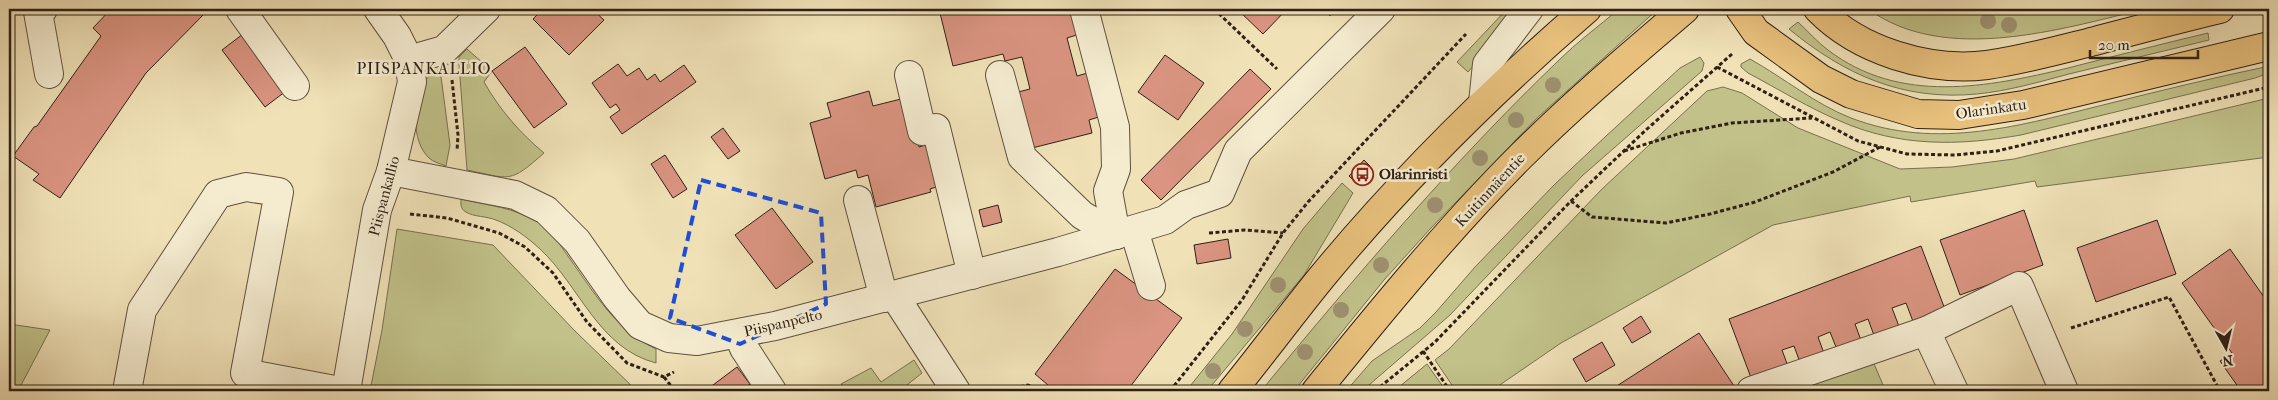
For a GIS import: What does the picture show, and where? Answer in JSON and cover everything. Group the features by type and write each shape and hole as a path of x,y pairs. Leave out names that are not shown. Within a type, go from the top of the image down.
{"main road":[{"path":"1232,391 1322,278 1483,103 1587,9"},
{"name":"Kuitinmäentie","path":"1316,391 1444,240 1520,157 1578,101 1685,9"},
{"name":"Olarinkatu","path":"1740,9 1756,32 1821,79 1851,94 1918,114 1959,115 2023,105 2269,46"},
{"path":"1818,9 1867,45 1906,58 1935,63 1985,65 2034,56 2220,9"}],"street":[{"path":"43,9 38,12 49,74"},
{"path":"240,9 294,86"},
{"name":"Piispankallio","path":"346,391 377,210 391,171 412,82 409,60 397,36 378,9"},
{"path":"409,60 444,50 486,9"},
{"path":"1084,9 1115,127 1116,169 1108,191 1151,286"},
{"name":"Piispanpelto","path":"391,171 515,195 546,210 577,241 617,298 640,325 669,338 697,341 738,334 889,297 1125,232 1164,220 1186,205 1220,194 1238,150 1381,9"},
{"path":"1483,103 1487,64 1529,9"},
{"path":"1000,75 1022,157 1082,215 1125,232"},
{"path":"909,76 922,131 936,128 972,275"},
{"path":"127,391 142,310 218,194 246,187 279,192 245,373 340,391"},
{"path":"858,200 889,297 956,391"},
{"path":"1751,391 1926,331 2019,286 2064,391"},
{"path":"1926,331 1954,391"},
{"path":"738,334 744,348 772,391"}],"path":[{"path":"1214,9 1277,70"},
{"path":"1170,391 1242,300 1283,234 1308,202 1471,29"},
{"path":"1375,391 1435,342 1571,201 1756,32"},
{"path":"444,50 454,88 457,126 454,183 447,218"},
{"path":"1624,151 1681,134 1732,123 1814,118"},
{"path":"1571,201 1592,217 1666,223 1755,202 1833,172 1880,147"},
{"path":"377,210 447,218 499,233 525,247 553,273 587,322 626,362 664,377 675,391"},
{"path":"2042,338 2169,297 2220,391"},
{"path":"1423,351 1450,391"},
{"path":"1001,391 1028,385 1041,391"}],"highlighted area":[{"path":"701,180 821,213 826,304 740,344 670,318"}],"green space":[{"path":"1507,9 1522,9 1468,72 1457,62"},
{"path":"1619,9 1658,9 1538,117 1431,228 1384,280 1294,391 1261,391 1368,264 1480,140 1565,54"},
{"path":"1868,9 2145,9 2041,33 2004,38 1967,39 1932,35 1899,26"},
{"path":"1798,22 1824,47 1856,67 1885,79 1914,85 1945,87 2007,81 2038,75 2208,33 2209,40 1989,93 1950,95 1900,89 1854,72 1832,60 1789,29"},
{"path":"467,49 492,71 484,82 503,111 518,129 544,153 516,174 501,177 467,170 459,57"},
{"path":"1700,57 1704,63 1702,71 1582,176 1450,315 1362,391 1346,391 1372,361 1420,328 1475,267 1554,185 1680,68"},
{"path":"1750,59 1812,98 1851,118 1883,128 1915,133 1947,134 1979,131 2043,120 2265,67 2266,74 2021,135 1974,141 1929,142 1884,136 1862,130 1828,116 1748,73 1741,67 1741,64"},
{"path":"440,69 450,145 446,166 435,162 423,150 416,131 416,110 421,90 425,81"},
{"path":"1723,87 1742,93 1798,128 1900,169 1952,167 2014,159 2269,98 2269,157 2037,187 2035,181 1911,202 1910,196 1773,225 1561,343 1491,391 1456,391 1435,360 1449,349 1602,189 1707,91"},
{"path":"1342,183 1353,193 1304,275 1207,391 1186,391 1232,334 1303,229"},
{"path":"461,199 511,210 529,217 543,226 556,239 607,310 629,332 656,349 656,363 636,355 619,344 604,330 567,280 540,249 519,232 502,222 464,211"},
{"path":"397,229 493,245 575,331 637,391 370,391 382,330"},
{"path":"9,324 50,330 18,391 9,391"},
{"path":"1872,359 1883,385 1889,391 1780,391"},
{"path":"914,360 922,373 907,385 906,391 847,391 841,384 871,368 881,382"},
{"path":"1427,364 1446,391 1394,391"}],"building":[{"path":"111,9 209,9 146,73 60,198 33,180 39,174 13,156 34,127 37,126 101,36 93,28"},
{"path":"543,9 592,9 604,20 569,55 533,19"},
{"path":"939,9 1074,9 1080,34 1067,38 1077,76 1091,72 1102,116 1089,120 1092,133 1032,148 1018,92 1030,89 1022,57 1005,61 1003,54 953,66"},
{"path":"1237,9 1287,9 1263,34"},
{"path":"243,34 286,91 265,107 222,50"},
{"path":"525,47 567,104 534,128 492,71"},
{"path":"1165,55 1204,83 1178,120 1138,92"},
{"path":"618,64 627,76 639,68 647,80 655,74 660,82 684,65 696,82 622,134 610,117 620,110 616,104 610,108 592,83"},
{"path":"1250,69 1271,89 1161,200 1141,180"},
{"path":"869,91 873,106 905,98 919,147 932,143 943,185 930,189 931,192 876,207 868,175 858,178 856,170 825,179 810,123 831,117 827,103"},
{"path":"723,128 740,151 728,159 711,137"},
{"path":"665,155 687,189 673,198 651,164"},
{"path":"1364,160 1370,166 1355,182 1349,176"},
{"path":"998,205 1002,222 983,227 979,210"},
{"path":"772,208 813,262 776,289 735,235"},
{"path":"2024,210 2043,265 1960,295 1940,240"},
{"path":"2157,220 2176,274 2096,302 2077,248"},
{"path":"1228,239 1231,258 1197,264 1194,245"},
{"path":"1921,246 1946,312 1914,324 1906,303 1892,308 1900,329 1875,338 1868,319 1855,324 1862,343 1838,352 1830,332 1818,337 1825,356 1801,365 1794,346 1782,350 1789,369 1753,383 1729,319"},
{"path":"2230,249 2269,304 2269,391 2241,391 2220,361 2232,353 2182,283"},
{"path":"1115,269 1182,318 1127,391 1055,391 1035,374"},
{"path":"1641,316 1651,332 1632,343 1623,328"},
{"path":"1699,333 1736,389 1609,391"},
{"path":"1602,342 1615,365 1586,382 1573,359"},
{"path":"737,367 750,384 741,391 705,391"}],"place":[{"name":"Olarinristi","path":"1363,174"}],"district":[{"name":"PIISPANKALLIO","path":"424,68"}]}
